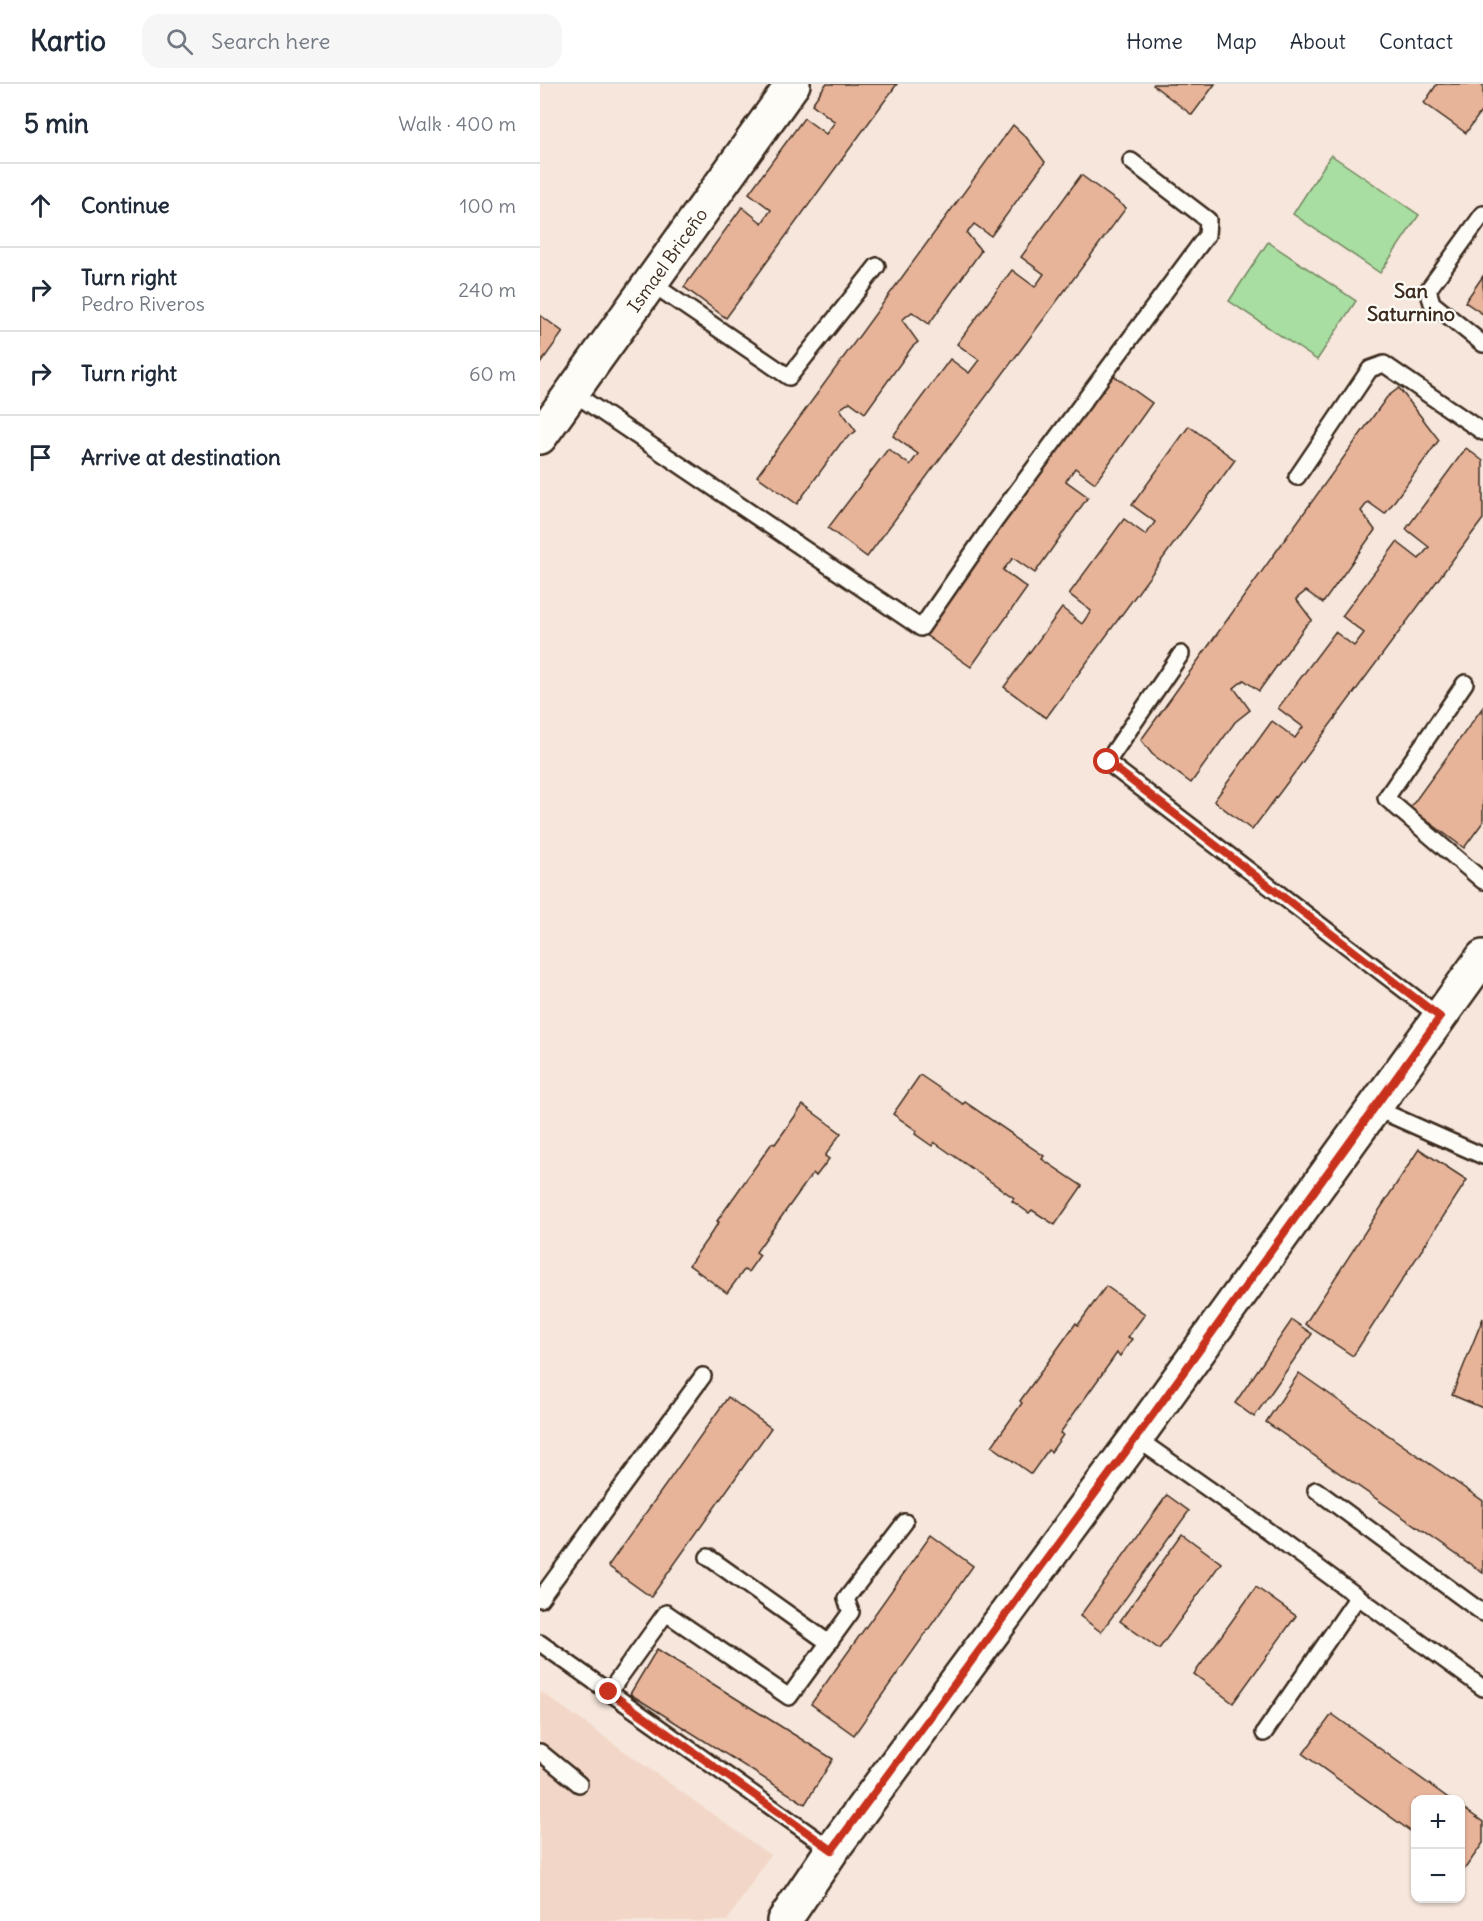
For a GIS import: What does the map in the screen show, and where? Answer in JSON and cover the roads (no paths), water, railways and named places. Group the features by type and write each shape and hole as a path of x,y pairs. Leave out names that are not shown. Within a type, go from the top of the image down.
{"street":[{"name":"Ismael Briceño","path":"540,437 793,84"},
{"path":"784,1921 832,1850 1136,1438 1483,957"}],"lane":[{"path":"573,392 921,628 995,521 1207,236 1208,220 1131,161"},
{"path":"1483,214 1428,290 1432,303 1483,344"},
{"path":"651,283 789,377 877,266"},
{"path":"1297,477 1370,369 1384,364 1483,432"},
{"path":"1181,654 1107,762 1440,1017"},
{"path":"1465,684 1386,798 1483,880"},
{"path":"1375,1108 1483,1156"},
{"path":"540,1599 704,1376"},
{"path":"1136,1438 1483,1688"},
{"path":"1316,1490 1483,1613"},
{"path":"609,1692 666,1613 789,1697 851,1612 846,1599 904,1522"},
{"path":"708,1557 829,1643"},
{"path":"1264,1733 1357,1598"},
{"path":"540,1643 832,1850"},
{"path":"540,1752 579,1784"}],"district":[{"name":"San Saturnino","path":"1411,302"}]}
